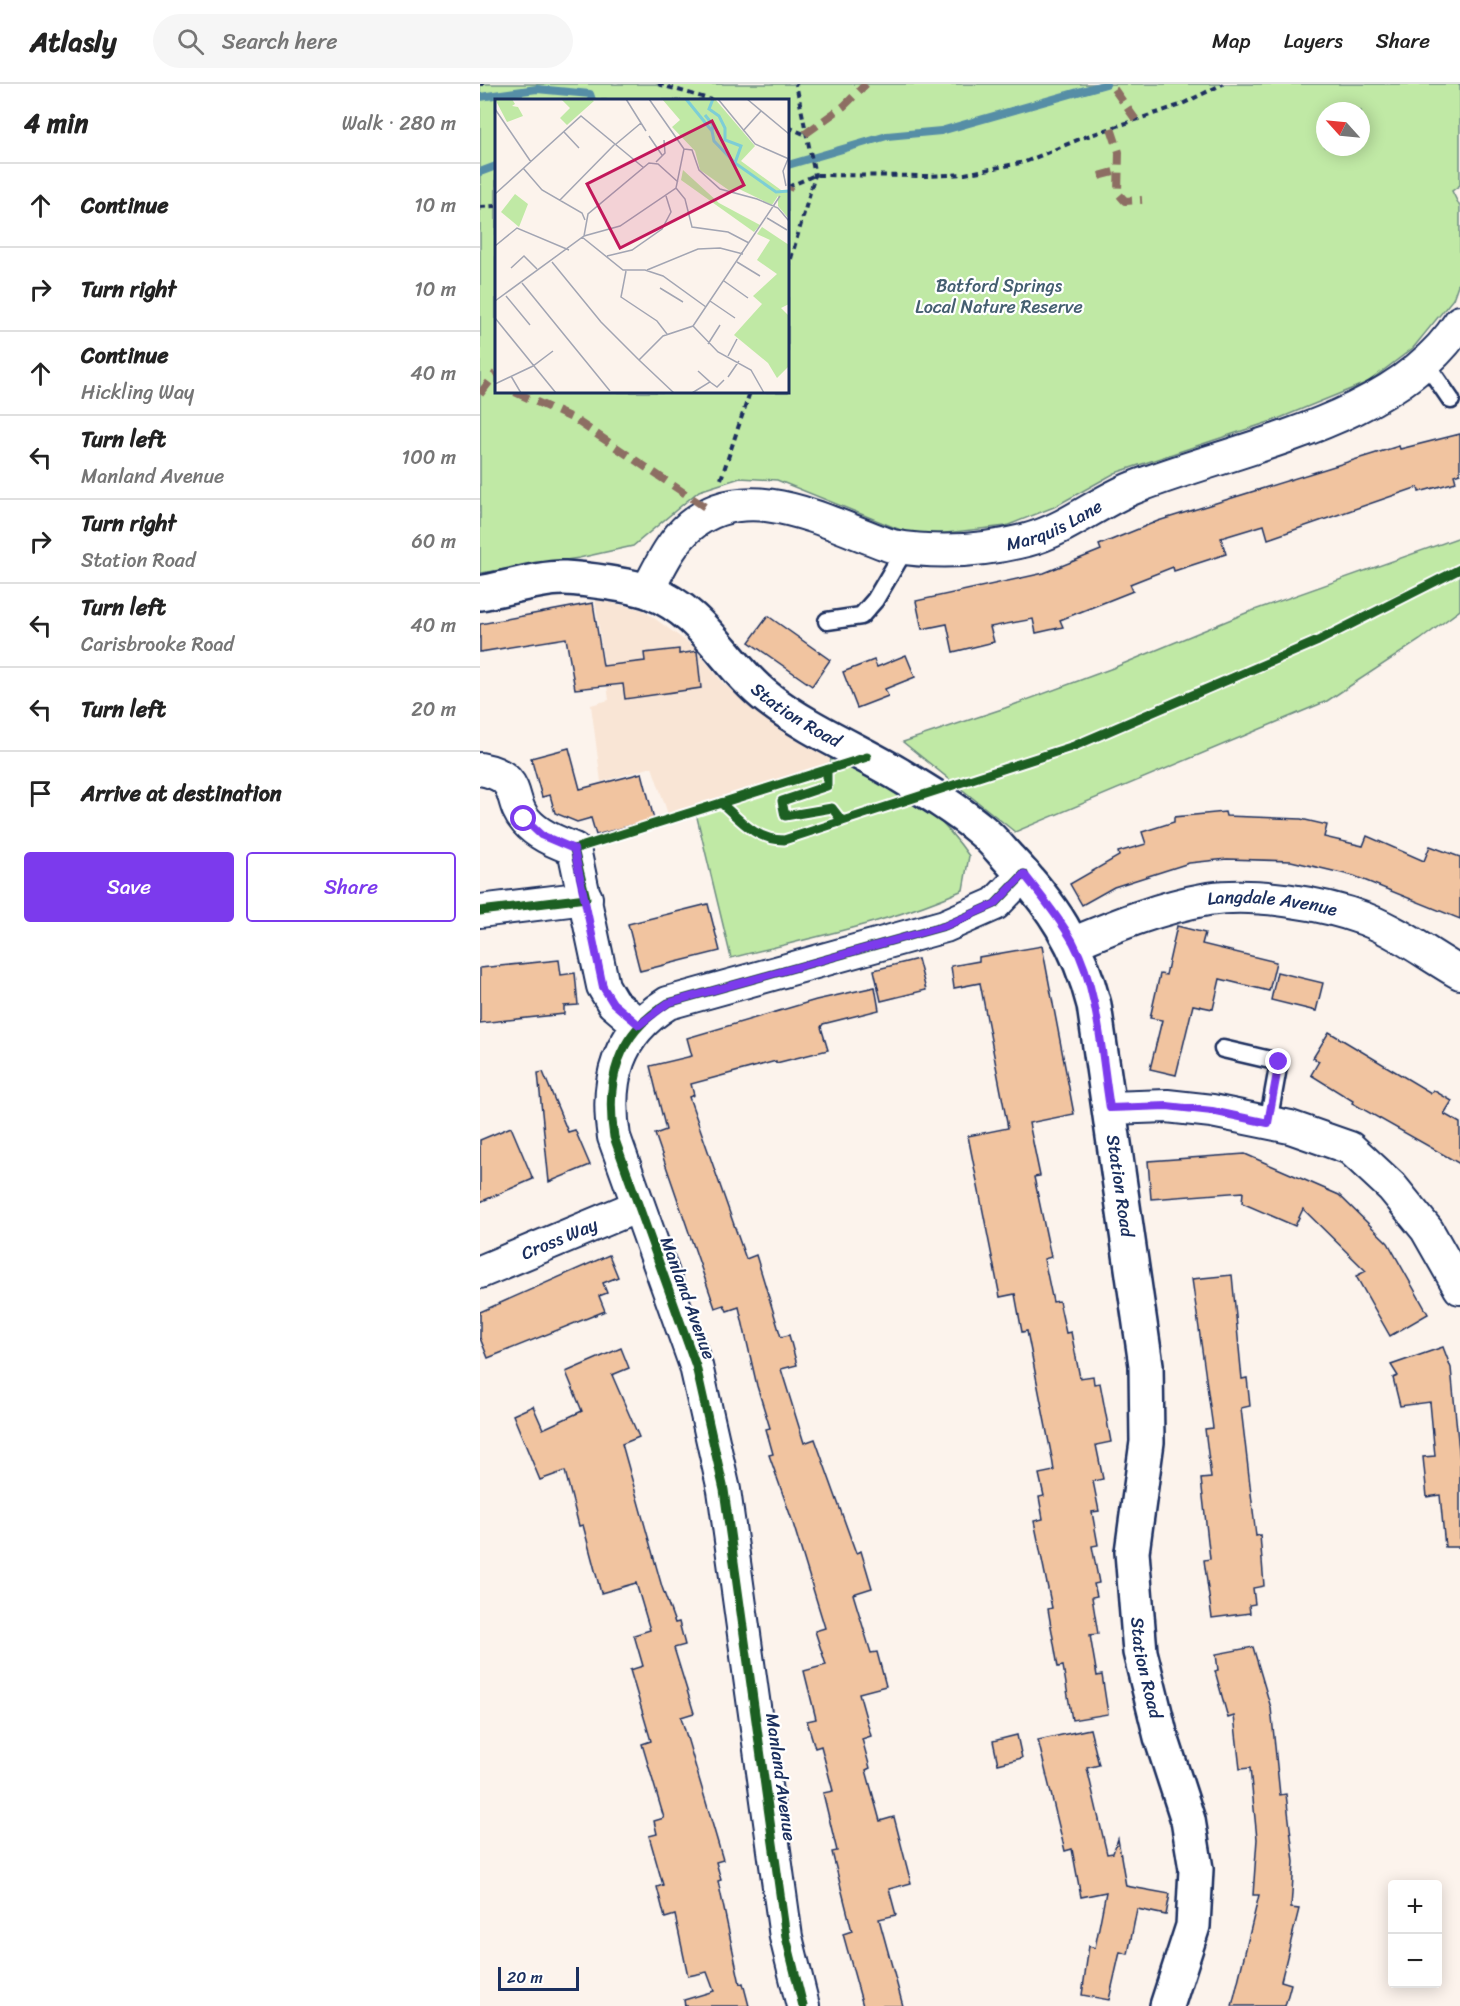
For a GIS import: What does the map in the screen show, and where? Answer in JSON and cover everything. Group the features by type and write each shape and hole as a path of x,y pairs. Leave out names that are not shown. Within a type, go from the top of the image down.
{"main road":[{"name":"Station Road","path":"480,593 563,578 647,591 671,601 690,614 755,687 771,700 822,734 898,774 982,830 1024,874 1056,915 1074,943 1086,974 1094,1005 1146,1365 1147,1442 1132,1552 1140,1652 1161,1737 1188,1820 1196,1869 1193,1926 1167,2006"}],"street":[{"name":"Marquis Lane","path":"647,591 669,550 688,527 711,511 750,503 796,510 892,546 935,552 993,547 1055,530 1114,496 1326,421 1365,404 1401,382 1459,328"},
{"path":"480,769 497,772 513,789 524,819 541,835 574,849 603,987 613,1003 639,1025"},
{"name":"Manland Avenue","path":"803,2006 786,1937 724,1490 696,1366 614,1137 610,1111 616,1068 623,1049 639,1025 651,1013 680,999 945,926 995,904 1024,874"},
{"path":"480,911 586,898"},
{"name":"Langdale Avenue","path":"1074,943 1168,908 1209,899 1264,899 1315,906 1365,919 1460,973"},
{"path":"1110,1108 1167,1106 1212,1111 1329,1138 1350,1148 1392,1187 1427,1230 1460,1288"},
{"name":"Cross Way","path":"480,1272 638,1206"}],"lane":[{"path":"1425,362 1451,399"},
{"path":"827,621 861,616 875,600 905,549"},
{"path":"1222,1049 1279,1062 1268,1123"}],"path":[{"path":"658,84 709,99"},
{"path":"789,266 815,175 796,84"},
{"path":"789,188 815,175 965,174 1025,162 1083,138 1180,105 1223,84"},
{"path":"789,127 805,134"},
{"path":"480,207 495,206"},
{"path":"711,511 750,393"}],"shaded area":[{"path":"595,599 643,610 694,647 723,683 776,727 831,758 830,766 669,817 652,767 601,782 591,705 609,700"}],"green space":[{"name":"Batford Springs Local Nature Reserve","path":"480,84 1460,84 1460,185 1452,191 1460,207 1460,279 1453,299 1413,348 1368,382 1275,420 1115,473 1054,507 1006,526 937,534 908,533 777,480 740,478 699,491 633,546 579,558 480,573"},
{"path":"1460,537 1460,610 1420,640 1327,701 1015,832 903,742 1005,708 1113,668 1246,613"},
{"path":"831,758 877,770 914,796 939,820 969,856 963,890 878,921 731,958 695,809 830,766"}],"building":[{"path":"1460,434 1460,473 1454,475 1456,482 1419,492 1418,487 1268,539 1264,525 1221,538 1226,554 1174,571 1173,567 1130,584 1133,591 1060,620 1063,627 1036,633 1033,619 990,627 994,642 953,652 947,624 922,629 916,601 1044,573 1101,550 1099,545 1158,521 1399,446 1400,449"},
{"path":"593,603 603,666 645,661 644,653 679,649 679,654 697,651 701,688 625,699 623,684 575,689 566,638 480,652 480,624"},
{"path":"768,616 830,660 812,686 749,642"},
{"path":"906,655 915,677 885,689 888,696 857,708 843,672 874,660 877,667"},
{"path":"569,748 580,789 642,773 654,819 596,835 591,818 577,822 555,813 550,795 542,797 531,758"},
{"path":"1225,812 1226,816 1301,819 1327,825 1324,837 1363,846 1367,836 1424,861 1430,846 1460,857 1460,919 1354,876 1291,861 1227,859 1189,863 1114,887 1082,905 1070,884 1119,856 1118,852 1146,844 1142,832 1174,822 1174,817"},
{"path":"708,904 720,951 640,971 628,924"},
{"path":"1177,926 1205,933 1202,944 1276,962 1269,991 1220,979 1213,1009 1193,1005 1176,1075 1150,1069 1162,1020 1150,1018 1160,974 1166,975"},
{"path":"1042,946 1074,1114 1029,1123 1040,1176 1034,1177 1051,1257 1044,1259 1053,1302 1059,1301 1066,1333 1071,1332 1080,1378 1093,1376 1094,1384 1100,1383 1111,1442 1096,1445 1103,1479 1093,1481 1099,1511 1092,1512 1098,1545 1092,1546 1099,1583 1094,1584 1097,1596 1092,1597 1098,1634 1090,1635 1097,1676 1102,1675 1108,1714 1072,1720 1063,1666 1058,1667 1048,1609 1052,1608 1034,1521 1043,1519 1039,1497 1044,1496 1039,1474 1054,1471 1052,1458 1027,1331 1022,1332 1015,1294 1000,1297 968,1136 1008,1128 980,983 954,988 951,966 979,961 979,957"},
{"path":"918,959 926,990 881,1001 874,970"},
{"path":"559,960 561,975 575,973 578,1005 564,1006 564,1014 480,1023 480,968"},
{"path":"1277,972 1323,983 1316,1011 1271,1000"},
{"path":"875,987 879,1010 823,1024 821,1027 828,1050 776,1063 776,1061 691,1084 694,1095 689,1097 746,1259 756,1255 781,1337 789,1335 797,1365 781,1369 804,1443 815,1439 856,1553 861,1551 872,1588 853,1594 871,1653 877,1652 886,1686 859,1693 871,1736 862,1739 870,1768 866,1770 880,1821 894,1817 911,1883 889,1889 896,1915 879,1919 903,2006 863,2006 843,1934 852,1931 832,1852 837,1851 823,1793 833,1791 821,1746 815,1748 807,1721 816,1719 804,1671 826,1665 815,1631 825,1628 792,1520 769,1455 773,1454 766,1429 770,1428 757,1386 739,1307 727,1311 724,1305 715,1308 655,1134 666,1130 650,1066 692,1056 687,1038 816,1000"},
{"path":"1329,1032 1431,1093 1433,1090 1452,1101 1444,1114 1460,1123 1460,1164 1352,1103 1353,1101 1311,1075 1319,1061 1313,1058"},
{"path":"543,1072 568,1132 575,1130 590,1165 549,1182 538,1073"},
{"path":"511,1127 533,1179 480,1202 480,1140"},
{"path":"1245,1154 1339,1195 1388,1243 1428,1314 1390,1336 1356,1276 1366,1271 1303,1209 1295,1226 1242,1203 1243,1192 1151,1199 1148,1161"},
{"path":"609,1255 618,1277 603,1283 607,1293 599,1296 605,1311 488,1358 480,1338 480,1312"},
{"path":"1232,1275 1242,1379 1247,1378 1250,1406 1241,1408 1256,1536 1260,1535 1264,1586 1253,1588 1255,1604 1249,1605 1250,1613 1212,1618 1204,1560 1210,1559 1201,1479 1211,1478 1205,1429 1213,1428 1192,1279"},
{"path":"1443,1347 1451,1368 1460,1461 1460,1547 1445,1547 1440,1495 1427,1497 1423,1457 1435,1456 1430,1402 1400,1406 1393,1378 1398,1376 1391,1365"},
{"path":"621,1348 629,1368 612,1375 639,1437 622,1444 662,1587 675,1623 679,1622 685,1645 674,1648 694,1713 681,1717 723,1860 716,1862 721,1880 718,1881 740,1984 743,1983 749,2006 685,2006 684,2000 714,1991 707,1972 688,1976 675,1915 665,1918 657,1887 663,1885 649,1836 657,1834 654,1821 664,1818 642,1744 651,1741 630,1670 643,1666 634,1635 650,1630 636,1583 601,1593 583,1525 579,1526 565,1471 540,1480 513,1415 533,1406 543,1429 582,1411 566,1372"},
{"path":"1253,1647 1271,1708 1280,1795 1286,1794 1294,1862 1291,1908 1299,1909 1281,1981 1291,1984 1285,2006 1232,2006 1259,1895 1253,1895 1257,1839 1250,1768 1240,1769 1234,1716 1228,1718 1215,1671 1218,1670 1216,1654"},
{"path":"1090,1729 1099,1765 1087,1768 1107,1854 1113,1853 1118,1839 1126,1886 1170,1894 1166,1915 1137,1909 1128,1954 1120,1952 1109,2000 1082,1995 1089,1946 1095,1948 1106,1892 1081,1897 1072,1849 1065,1851 1038,1740"},
{"path":"1017,1735 1022,1758 998,1764 993,1741"}],"waterway":[{"path":"789,165 887,136 941,131 1106,84"},
{"path":"480,97 537,89 590,94 592,99"},
{"path":"480,172 495,166"}],"marked path":[{"path":"805,134 844,106 866,84"},
{"path":"1114,89 1136,120"},
{"path":"1111,128 1119,152 1118,193 1125,201 1142,200"},
{"path":"1099,176 1118,171"},
{"path":"480,394 495,374"},
{"path":"517,393 574,419 711,511"}],"cycle path":[{"path":"480,911 586,898 574,849 721,803 742,823 757,833 765,837 784,840 1074,746 1318,641 1460,569"},
{"path":"721,803 867,757"},
{"path":"827,770 827,786 782,801 785,816 832,808 842,821"},
{"path":"803,2006 786,1937 724,1490 696,1366 614,1137 611,1096 614,1078 618,1060 626,1044 651,1015 668,1003 945,926 995,904 1024,874"}],"route":[{"path":"524,819 541,835 574,849 586,898 597,969 603,987 613,1003 639,1025 651,1013 668,1003 945,926 995,904 1024,874 1056,915 1074,943 1086,974 1094,1005 1110,1108 1167,1106 1212,1111 1268,1123 1279,1062"}]}
